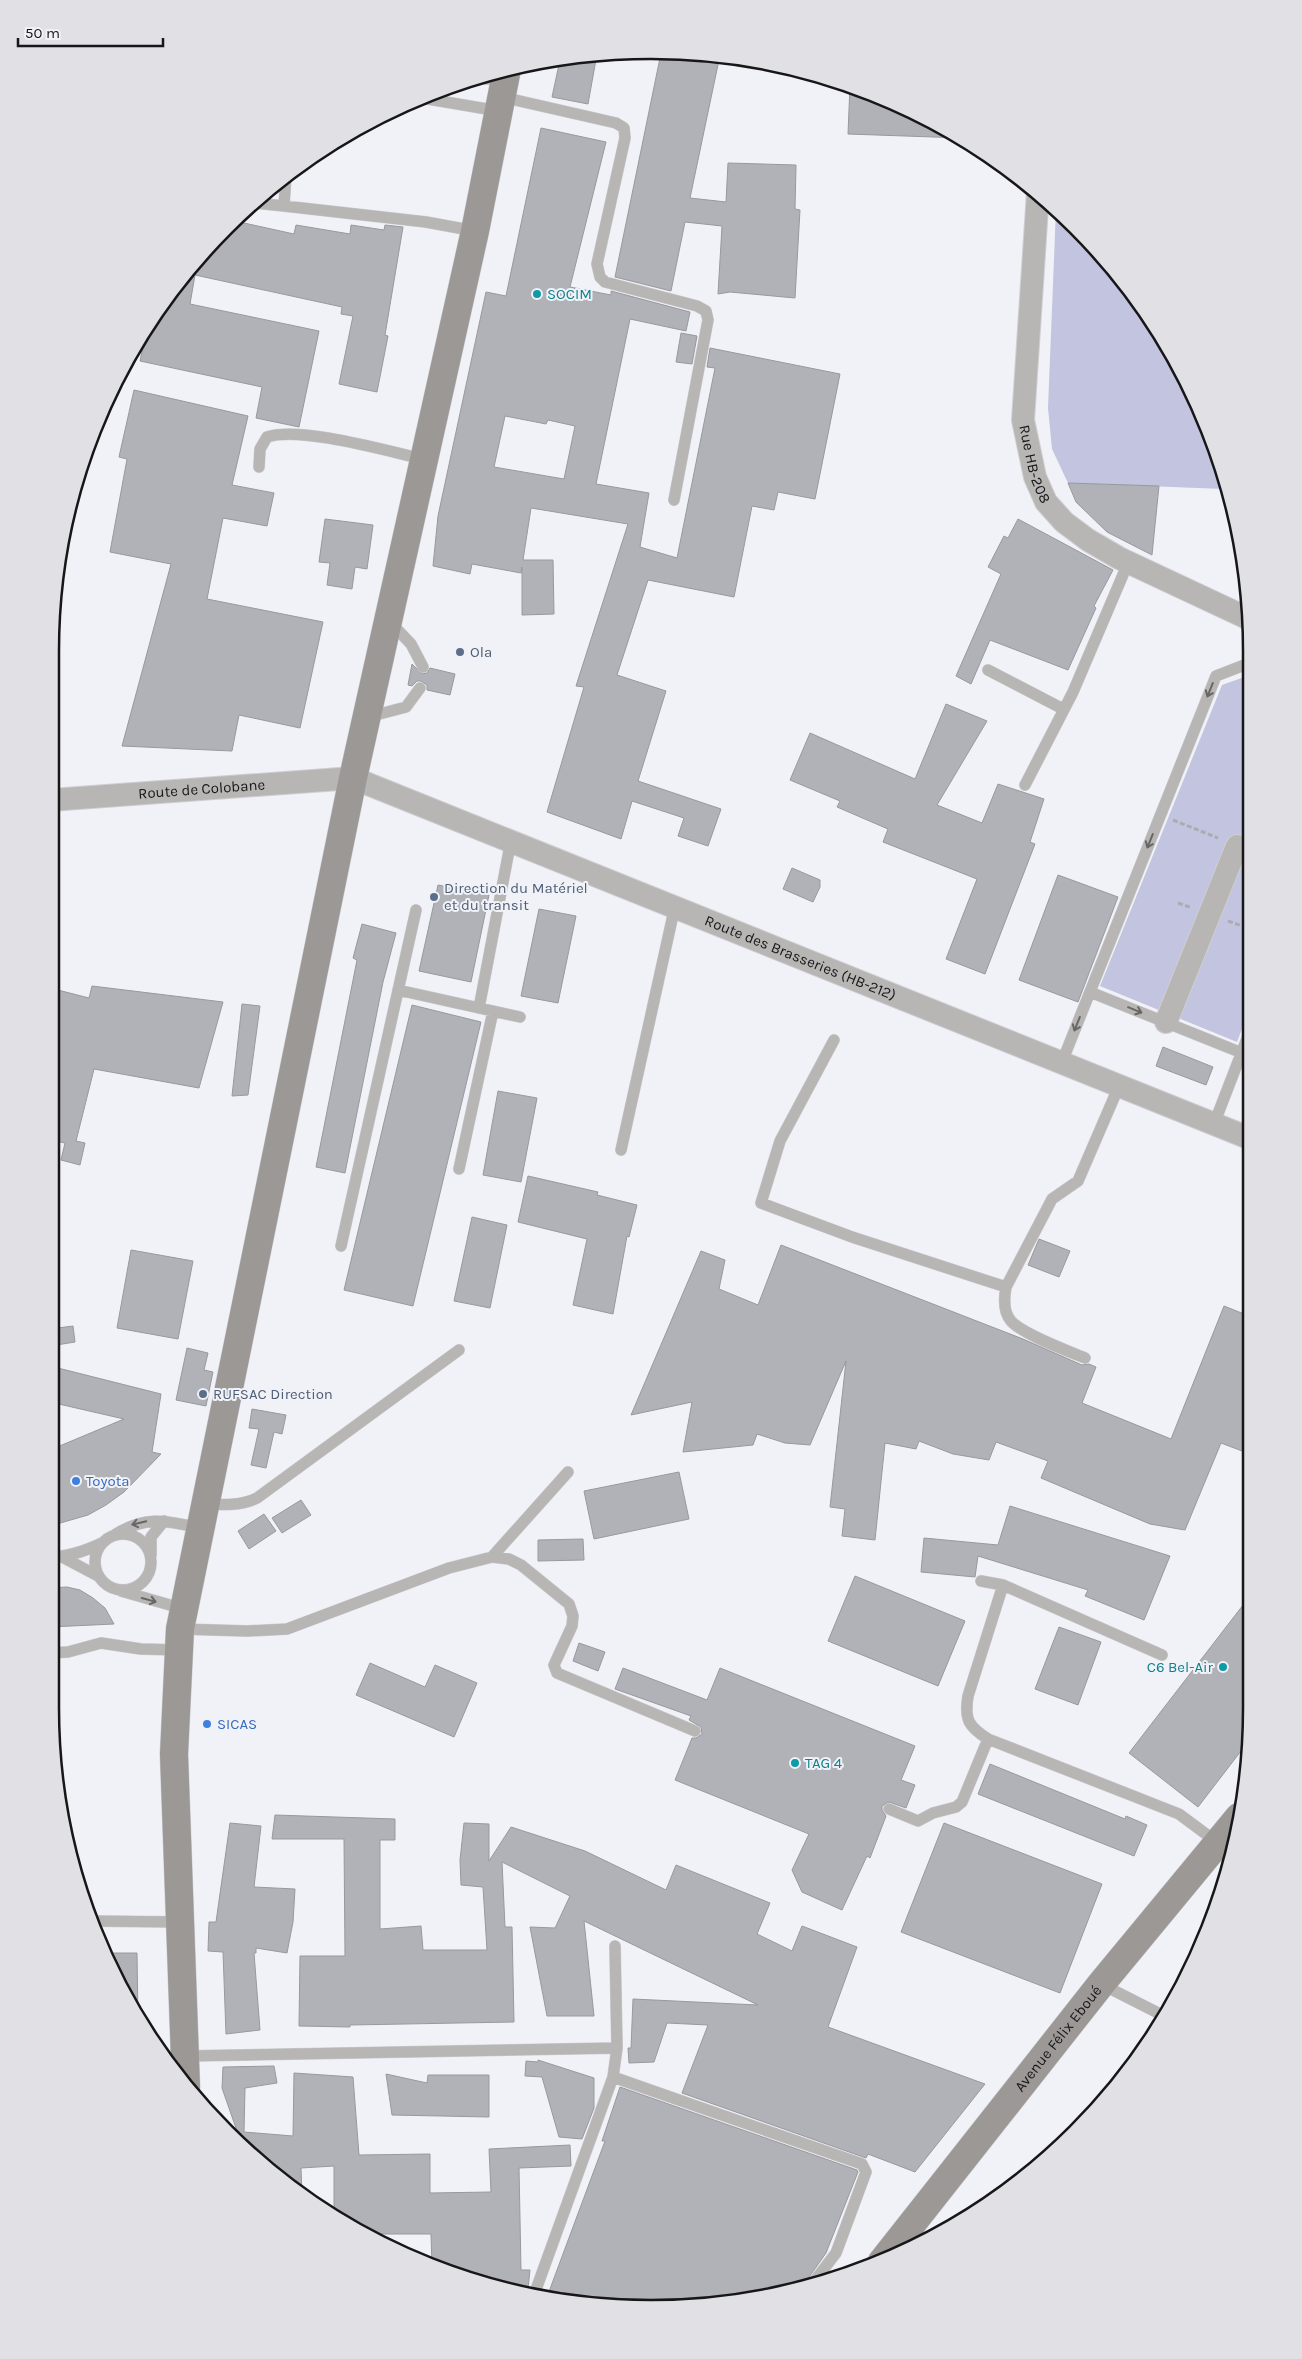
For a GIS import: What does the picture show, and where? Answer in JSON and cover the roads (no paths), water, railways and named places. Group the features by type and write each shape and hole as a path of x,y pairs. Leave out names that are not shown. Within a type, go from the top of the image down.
{"street":[{"path":"186,2075 174,1754 181,1629 353,778 475,230 503,89"},
{"name":"Rue HB-208","path":"1037,203 1023,420 1035,477 1046,502 1064,522 1088,540 1128,563 1242,616"},
{"name":"Route de Colobane","path":"59,799 353,778"},
{"name":"Route des Brasseries (HB-212)","path":"353,778 1243,1136"},
{"path":"1166,1022 1237,846"},
{"name":"Avenue Félix Eboué","path":"894,2248 1101,1984 1231,1826"}],"lane":[{"path":"487,82 616,123 624,128 625,138 597,264 600,277 605,282 697,306 706,312 708,320 674,500"},
{"path":"447,95 503,89"},
{"path":"284,206 285,185"},
{"path":"263,204 426,222 475,230"},
{"path":"259,467 260,449 267,437 278,433 348,442 423,459"},
{"path":"1024,785 1073,692 1128,563"},
{"path":"387,619 411,644 424,667"},
{"path":"1062,1062 1216,676 1243,666"},
{"path":"988,670 1063,710"},
{"path":"366,718 406,707 420,688"},
{"path":"479,1008 511,840"},
{"path":"621,1150 675,906"},
{"path":"341,1246 416,910"},
{"path":"398,990 520,1017"},
{"path":"1090,992 1242,1053"},
{"path":"459,1170 493,1011"},
{"path":"834,1040 780,1141 760,1203 852,1237 1006,1287"},
{"path":"1214,1124 1243,1050"},
{"path":"1086,1358 1011,1322 1005,1309 1006,1287 1052,1199 1078,1181 1119,1086"},
{"path":"59,1556 83,1551 102,1543 132,1524 145,1521 164,1521 203,1516 229,1505 248,1502 258,1498 459,1350"},
{"path":"492,1557 568,1472"},
{"path":"115,1589 128,1590 142,1583 149,1572 151,1537 164,1521"},
{"path":"114,1535 127,1534 138,1538 148,1548 151,1559"},
{"path":"102,1543 96,1553 94,1564 98,1576 104,1584 181,1629"},
{"path":"59,1652 101,1643 141,1649 181,1629 247,1631 287,1629 450,1568 492,1557 508,1559 521,1565 569,1604 573,1616 572,1626 554,1665 557,1673 695,1731"},
{"path":"59,1558 98,1576"},
{"path":"981,1581 1002,1585 1162,1655"},
{"path":"1002,1585 967,1704 969,1724 974,1730 988,1739 1179,1814 1218,1843"},
{"path":"889,1809 918,1821 933,1813 956,1808 967,1795 988,1739"},
{"path":"99,1921 180,1922"},
{"path":"536,2289 614,2077 617,2048 615,1946"},
{"path":"1101,1984 1158,2013"},
{"path":"186,2056 617,2048"},
{"path":"614,2077 862,2164 866,2172 836,2253 818,2276"}],"place":[{"name":"SOCIM","path":"537,294"},
{"name":"Ola","path":"460,652"},
{"name":"Direction du Matériel et du transit","path":"434,897"},
{"name":"RUFSAC Direction","path":"203,1394"},
{"name":"Toyota","path":"76,1481"},
{"name":"C6 Bel-Air","path":"1223,1667"},
{"name":"SICAS","path":"207,1724"},
{"name":"TAG 4","path":"795,1763"}]}
